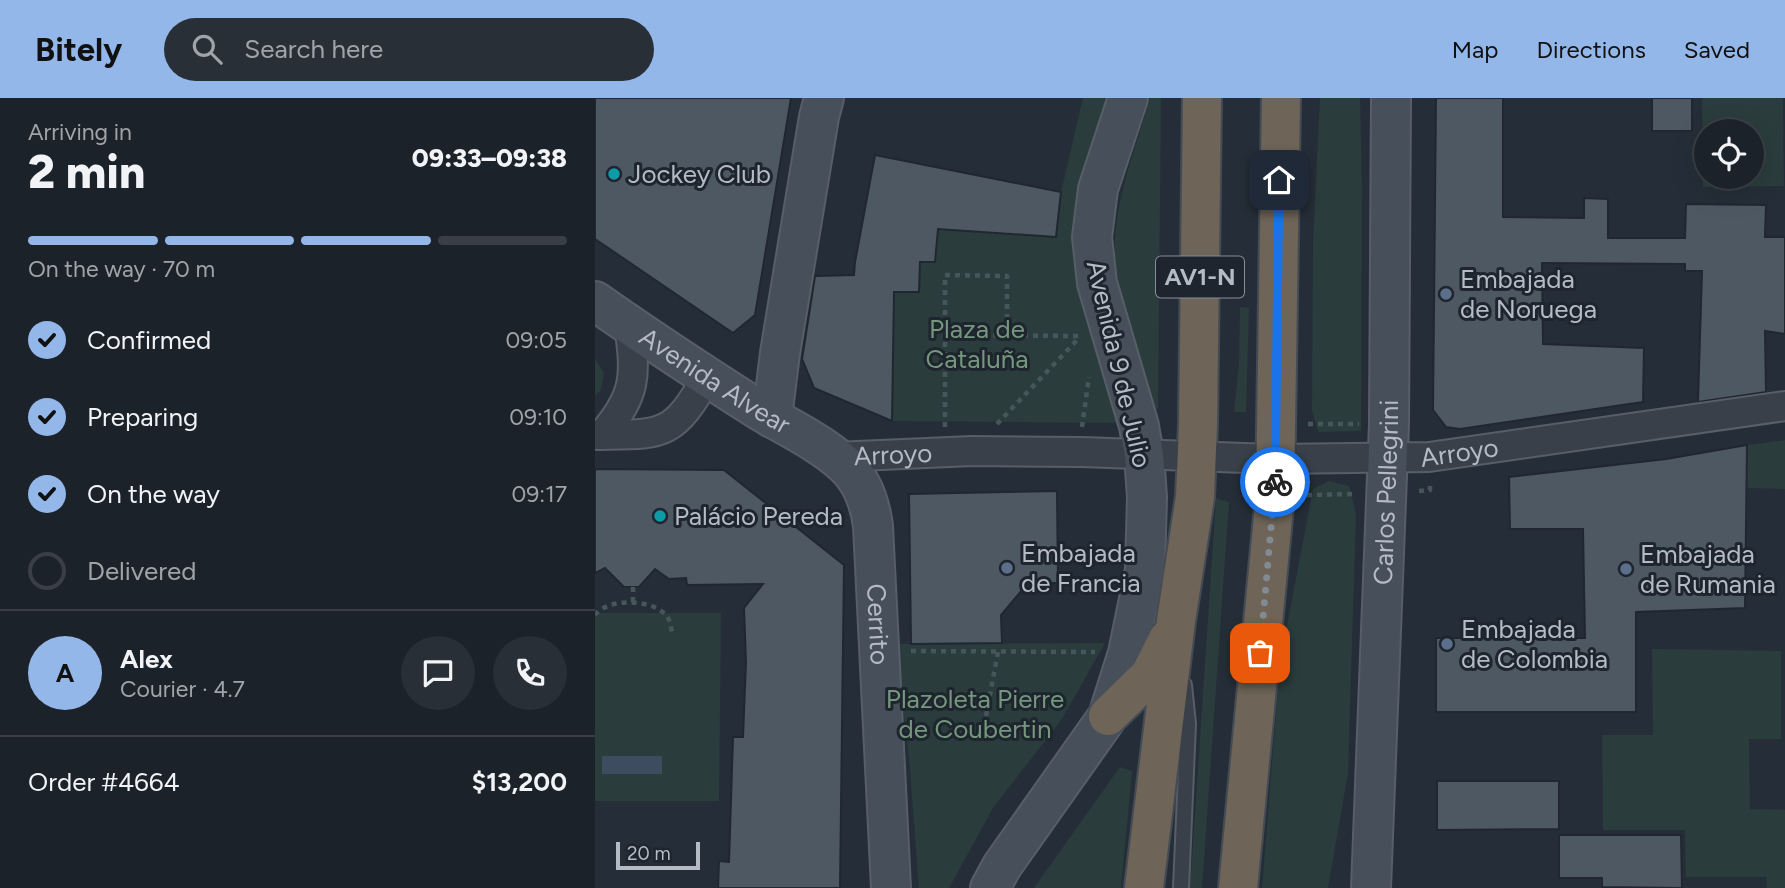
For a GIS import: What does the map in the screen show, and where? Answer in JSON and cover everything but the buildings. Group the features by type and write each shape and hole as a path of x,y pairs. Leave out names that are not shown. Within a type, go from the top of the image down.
{"highway":[{"name":"AV1-N","path":"1197,457 1202,98"},
{"name":"AV1-N","path":"1275,458 1281,98"},
{"name":"Avenida 9 de Julio","path":"1144,888 1195,497 1197,457"},
{"path":"1238,888 1275,496 1275,458"},
{"path":"1108,716 1150,675 1177,621"}],"street":[{"path":"772,418 780,354 824,98"},
{"name":"Avenida 9 de Julio","path":"990,888 1002,866 1108,716 1128,653 1145,570 1147,497 1144,455 1139,426 1104,310 1093,257 1092,237 1098,189 1128,98"},
{"name":"Carlos Pellegrini","path":"1371,888 1388,458 1391,98"},
{"name":"Avenida Alvear","path":"595,301 708,377 835,457"},
{"path":"599,435 618,416 631,388 633,356 629,325"},
{"path":"599,435 639,436 668,427 689,409 708,377"},
{"name":"Arroyo","path":"835,457 958,452 1082,452 1197,457 1429,457 1785,406"},
{"name":"Cerrito","path":"835,457 855,475 871,512 891,888"}],"lane":[{"path":"1177,621 1188,724 1181,888"}],"path":[{"path":"958,452 945,335 945,275 1007,276 1007,335"},
{"path":"945,335 1081,336"},
{"path":"958,452 1081,336"},
{"path":"1081,336 1084,347"},
{"path":"1082,452 1081,425 1089,369"},
{"path":"633,587 633,603"},
{"path":"595,615 599,610 618,604 646,604 665,613 671,623 671,634"},
{"path":"879,650 1128,653"},
{"path":"986,716 998,652"}],"green space":[{"name":"Plaza de Cataluña","path":"1083,98 1118,98 1098,154 1125,423 892,421 894,292 919,292 920,262 935,262 938,229 1055,237 1061,192"},
{"path":"1150,98 1161,98 1158,409 1150,408 1140,357 1121,292 1115,256 1115,236 1122,196"},
{"path":"1320,98 1360,98 1361,431 1318,432 1312,410 1313,241"},
{"path":"1702,98 1783,98 1784,186 1764,186 1764,119 1702,119"},
{"path":"1240,307 1249,308 1246,412 1234,412 1239,364"},
{"path":"595,359 604,373 601,390 595,396"},
{"path":"1785,440 1785,489 1747,488 1747,445"},
{"path":"1329,481 1349,486 1356,514 1348,773 1328,888 1262,888 1280,663 1313,489"},
{"path":"1216,498 1229,502 1202,888 1190,888"},
{"path":"595,613 721,613 719,801 595,801"},
{"name":"Plazoleta Pierre de Coubertin","path":"1105,643 1062,719 993,808 949,888 919,888 909,757 895,644"},
{"path":"1652,649 1781,651 1781,739 1749,739 1750,809 1785,810 1785,888 1767,888 1766,877 1686,877 1685,830 1603,830 1602,735 1653,735"},
{"path":"1120,767 1132,771 1121,888 1034,888"}],"water":[{"path":"602,756 662,756 662,774 602,774"}],"way so far":[{"path":"1260,653 1275,482"}],"place":[{"name":"Jockey Club","path":"614,174"},
{"name":"Embajada de Noruega","path":"1446,294"},
{"name":"Palácio Pereda","path":"660,516"},
{"name":"Embajada de Francia","path":"1007,568"},
{"name":"Embajada de Rumania","path":"1626,569"},
{"name":"Embajada de Colombia","path":"1447,644"}],"route":[{"path":"1275,482 1279,180"}]}
